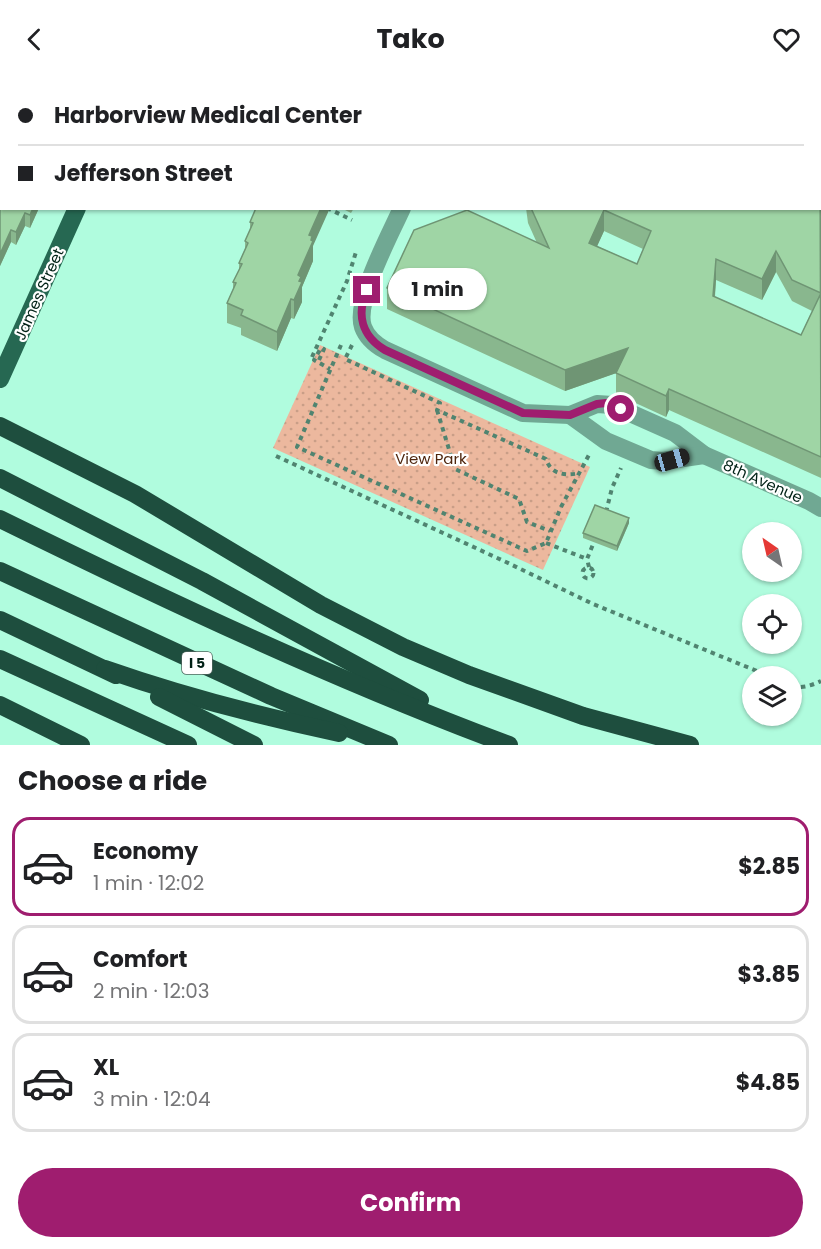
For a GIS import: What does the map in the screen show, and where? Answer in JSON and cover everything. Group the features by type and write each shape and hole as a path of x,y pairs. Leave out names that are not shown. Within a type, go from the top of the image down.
{"highway":[{"path":"0,426 135,494 321,605 403,646 469,675 573,713 690,745"},
{"path":"0,478 202,581 490,738"},
{"path":"0,519 223,627 344,680 509,745"},
{"name":"I 5","path":"7,575 271,696 385,744"},
{"path":"0,620 105,669 254,745"},
{"path":"0,659 188,745"},
{"path":"105,669 178,694 385,744"},
{"path":"0,705 81,745"}],"main road":[{"name":"James Street","path":"0,379 76,210"}],"street":[{"name":"8th Avenue","path":"401,210 363,298 363,328 370,340 385,350 523,413 570,415 597,404 612,405 675,433 704,455 821,508"},
{"name":"8th Avenue","path":"570,415 606,441 651,460 663,461 704,455"}],"path":[{"path":"331,210 352,220"},
{"path":"312,357 347,281 356,252"},
{"path":"341,345 297,447 527,551 546,543 587,559"},
{"path":"352,345 345,358 440,403 437,410 455,469 519,499 527,522 550,531"},
{"path":"319,360 324,349 321,348 314,360 330,369"},
{"path":"437,410 546,459 547,465 554,471 571,475 581,473"},
{"path":"276,456 593,604 745,666"},
{"path":"546,543 561,507 588,458"},
{"path":"606,514 612,488 624,462"},
{"path":"589,567 587,559 594,542"},
{"path":"802,686 821,681"}],"green space":[{"name":"View Park","path":"320,345 590,467 543,570 273,448"}],"building":[{"path":"0,210 32,210 30,215 25,213 16,232 11,230 0,254"},
{"path":"255,210 320,210 309,235 312,236 313,241 298,275 301,277 299,281 302,282 294,300 291,299 277,332 241,315 243,310 227,303 236,283 233,282 242,264 239,263 248,243 245,241 253,223 250,222"},
{"path":"467,210 549,248 532,210 604,210 820,210 820,293 792,280 776,251 762,279 716,259 713,296 801,335 820,294 821,457 669,389 666,396 616,373 628,348 565,370 387,288 414,230","holes":["604,210 651,231 637,264 589,243"]},
{"path":"595,505 629,518 617,546 583,533"}],"route":[{"path":"367,290 362,306 363,328 370,340 385,350 523,413 570,415 597,404 606,403 621,409"}]}
